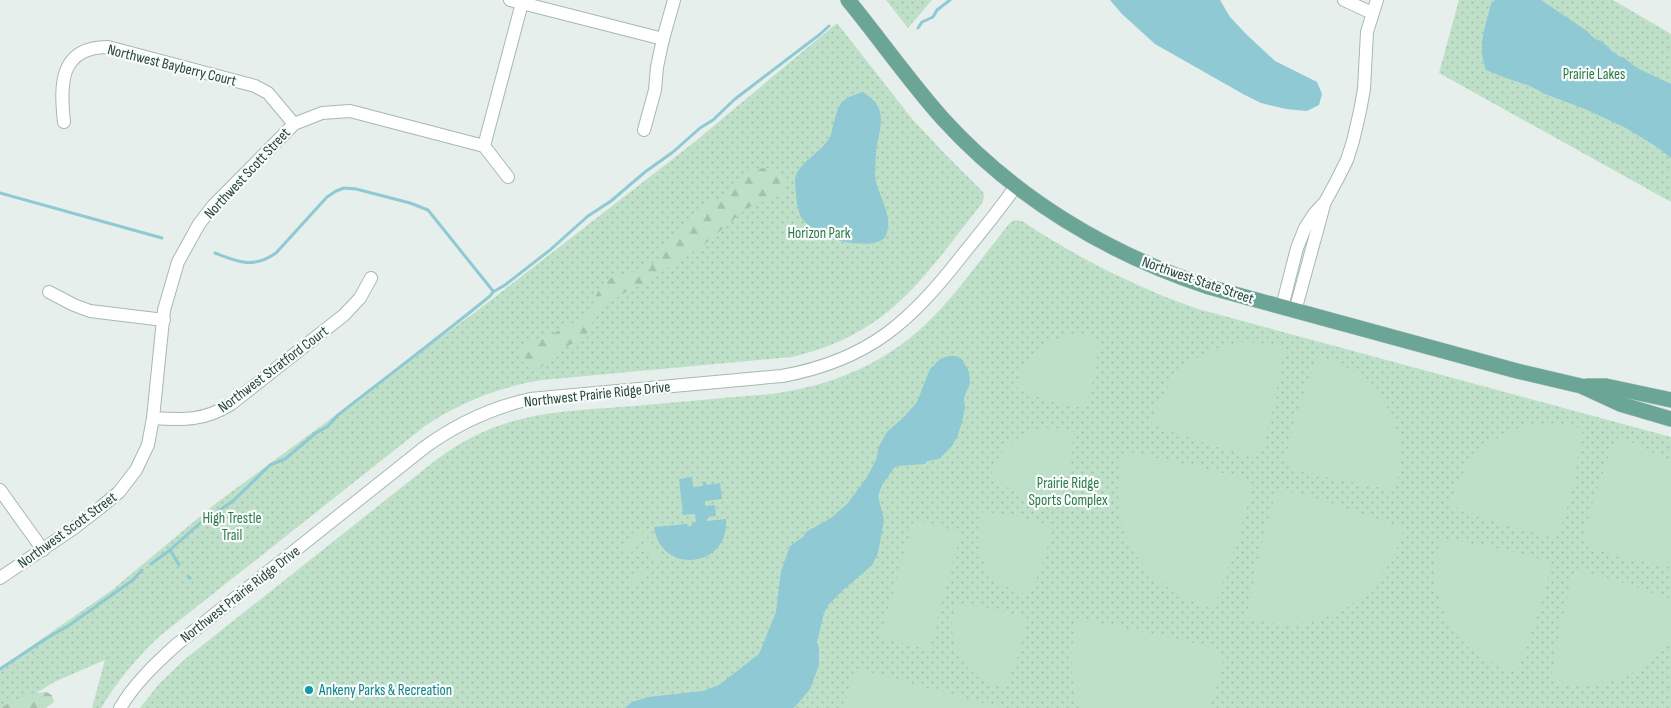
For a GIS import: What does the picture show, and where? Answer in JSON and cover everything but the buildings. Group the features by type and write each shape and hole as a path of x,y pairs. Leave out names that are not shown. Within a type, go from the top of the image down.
{"main road":[{"name":"Northwest State Street","path":"848,0 918,90 943,119 983,159 1060,218 1132,258 1194,282 1288,309 1517,371 1580,386 1620,404 1671,419"},
{"name":"Northwest State Street","path":"1580,386 1606,386 1671,400"}],"street":[{"path":"644,130 655,90 657,67 674,0"},
{"path":"1344,0 1372,13"},
{"path":"1288,309 1297,248 1305,228 1325,202 1346,160 1358,122 1364,89 1365,42 1377,0"},
{"path":"508,177 484,146 516,2 664,39"},
{"name":"Northwest Bayberry Court","path":"64,122 61,90 70,62 77,55 88,49 108,47 256,86 268,93 294,124"},
{"name":"Northwest Scott Street","path":"0,578 43,550 101,507 129,480 148,445 153,418 164,310 178,262 199,224 214,206 294,124 322,113 350,111 484,146"},
{"name":"Northwest Prairie Ridge Drive","path":"120,708 142,678 176,645 425,447 460,424 505,405 530,400 782,376 820,367 844,358 887,334 916,310 938,286 1016,186"},
{"name":"Northwest Stratford Court","path":"153,418 180,420 206,416 231,404 344,315 360,298 370,278"},
{"path":"49,292 90,311 164,320"},
{"path":"0,490 43,550"}],"green space":[{"path":"886,0 932,0 908,28"},
{"name":"Prairie Lakes","path":"1459,0 1613,0 1671,34 1671,202 1439,73"},
{"name":"Horizon Park","path":"837,23 913,120 983,192 984,197 982,203 922,279 880,318 855,334 826,347 792,357 542,380 496,391 467,403 425,426 161,635 128,669 101,708 92,708 105,660 54,682 13,708 0,708 0,668 112,590 215,504 482,307 692,144"},
{"path":"768,168 784,177 786,184 783,194 747,208 699,249 647,282 620,295 597,313 588,332 580,340 557,351 546,364 538,369 528,367 520,359 521,349 527,342 554,333 577,321 584,315 590,309 601,285 614,276 640,270 657,261 667,242 679,233 704,204 726,194 750,172"},
{"name":"Prairie Ridge Sports Complex","path":"1014,220 1022,221 1107,271 1198,309 1671,437 1671,708 140,708 159,684 184,660 436,460 460,444 507,423 530,417 580,410 771,394 816,385 838,378 879,359 917,332 954,294"},
{"path":"1072,335 1099,340 1095,372 1087,403 1077,407 1045,400 1016,387 1023,367 1035,352 1051,341"},
{"path":"1243,342 1285,347 1262,451 1253,456 1210,445 1151,424 1164,393 1184,368 1210,351"},
{"path":"1318,356 1339,364 1358,375 1374,389 1386,406 1395,425 1400,446 1399,468 1394,490 1334,479 1290,467 1285,457 1297,414"},
{"path":"1563,424 1583,429 1572,489 1560,532 1551,537 1508,526 1450,505 1464,472 1473,458 1485,447 1498,437 1513,430 1530,425"},
{"path":"1047,428 1074,432 1070,463 1062,496 1054,501 1020,493 990,480 993,469 1003,451 1010,444 1026,434"},
{"path":"1616,438 1645,449 1659,457 1671,468 1671,567 1589,548 1583,538 1594,497"},
{"path":"1124,451 1246,479 1252,488 1240,532 1214,609 1188,599 1166,586 1147,569 1133,550 1124,529 1119,505 1119,479"},
{"path":"1284,490 1327,502 1404,528 1398,547 1389,564 1364,594 1348,606 1331,615 1312,621 1292,624 1263,622 1246,618 1263,539 1275,495"},
{"path":"981,512 1014,516 1046,524 1052,532 1042,565 1029,595 1002,584 985,565 979,541"},
{"path":"914,520 961,533 929,650 880,637"},
{"path":"644,532 648,534 647,540 634,544 628,552 623,553 623,540 629,540 631,533"},
{"path":"1441,538 1501,549 1545,560 1550,569 1538,614 1517,672 1488,661 1476,654 1456,634 1449,622 1438,596 1436,582 1435,564"},
{"path":"641,546 648,546 658,553 659,563 657,568 644,575 641,581 620,587 620,585 632,582 641,571 653,567 654,556 648,550 642,550 637,553 634,561 630,561 633,551"},
{"path":"1582,571 1671,599 1671,634 1666,643 1644,666 1619,679 1592,685 1564,684 1550,681 1573,575"},
{"path":"956,604 989,608 1021,617 1026,626 1017,658 1004,688 978,677 960,657 952,632"},
{"path":"1077,618 1219,650 1224,659 1210,708 1079,708 1072,675 1073,641"},
{"path":"855,668 1001,708 844,708"},
{"path":"46,692 52,695 54,702 46,708 0,708 27,694"}],"water":[{"path":"1110,0 1220,0 1230,17 1275,61 1317,82 1322,94 1319,105 1307,111 1286,109 1261,103 1243,94 1155,44 1122,14"},
{"path":"1495,0 1541,0 1587,31 1594,38 1603,41 1618,56 1623,57 1637,68 1671,84 1671,158 1626,128 1530,86 1486,70 1482,53 1484,29 1491,4"},
{"path":"863,92 879,108 881,121 875,173 888,219 886,235 882,240 868,244 851,243 829,238 806,223 801,217 798,207 795,180 799,169 822,148 830,137 837,112 842,103 849,97"},
{"path":"949,356 962,359 969,372 970,383 964,398 965,408 957,437 952,446 939,459 927,461 925,464 897,466 882,485 878,496 884,520 878,553 872,565 829,604 824,613 817,642 819,665 810,689 795,707 625,708 632,702 648,697 703,691 719,685 759,654 776,612 781,571 790,546 803,537 806,532 831,518 848,503 867,477 876,460 879,446 887,432 917,402 930,369 940,359"},
{"path":"692,477 693,487 703,486 703,482 706,482 707,485 720,483 722,499 705,501 705,506 715,505 716,516 707,517 707,521 726,519 724,535 717,548 707,556 694,560 681,559 669,553 659,543 654,527 687,524 690,527 696,522 695,514 683,515 679,479"}],"waterway":[{"path":"918,28 922,22 933,17 937,10 950,0"},
{"path":"151,564 199,524 233,501 270,465 285,459 316,433 328,426 338,415 493,292 550,250 588,216 611,201 700,128 713,120 735,99 829,26"},
{"path":"215,253 246,262 260,261 268,258 276,253 327,197 344,188 356,189 410,203 428,210 493,291"},
{"path":"0,193 162,238"},
{"path":"170,550 179,565"},
{"path":"0,669 71,624 133,580 142,570"}],"place":[{"name":"Ankeny Parks & Recreation","path":"309,690"}],"park label":[{"name":"High Trestle Trail","path":"232,526"}]}
